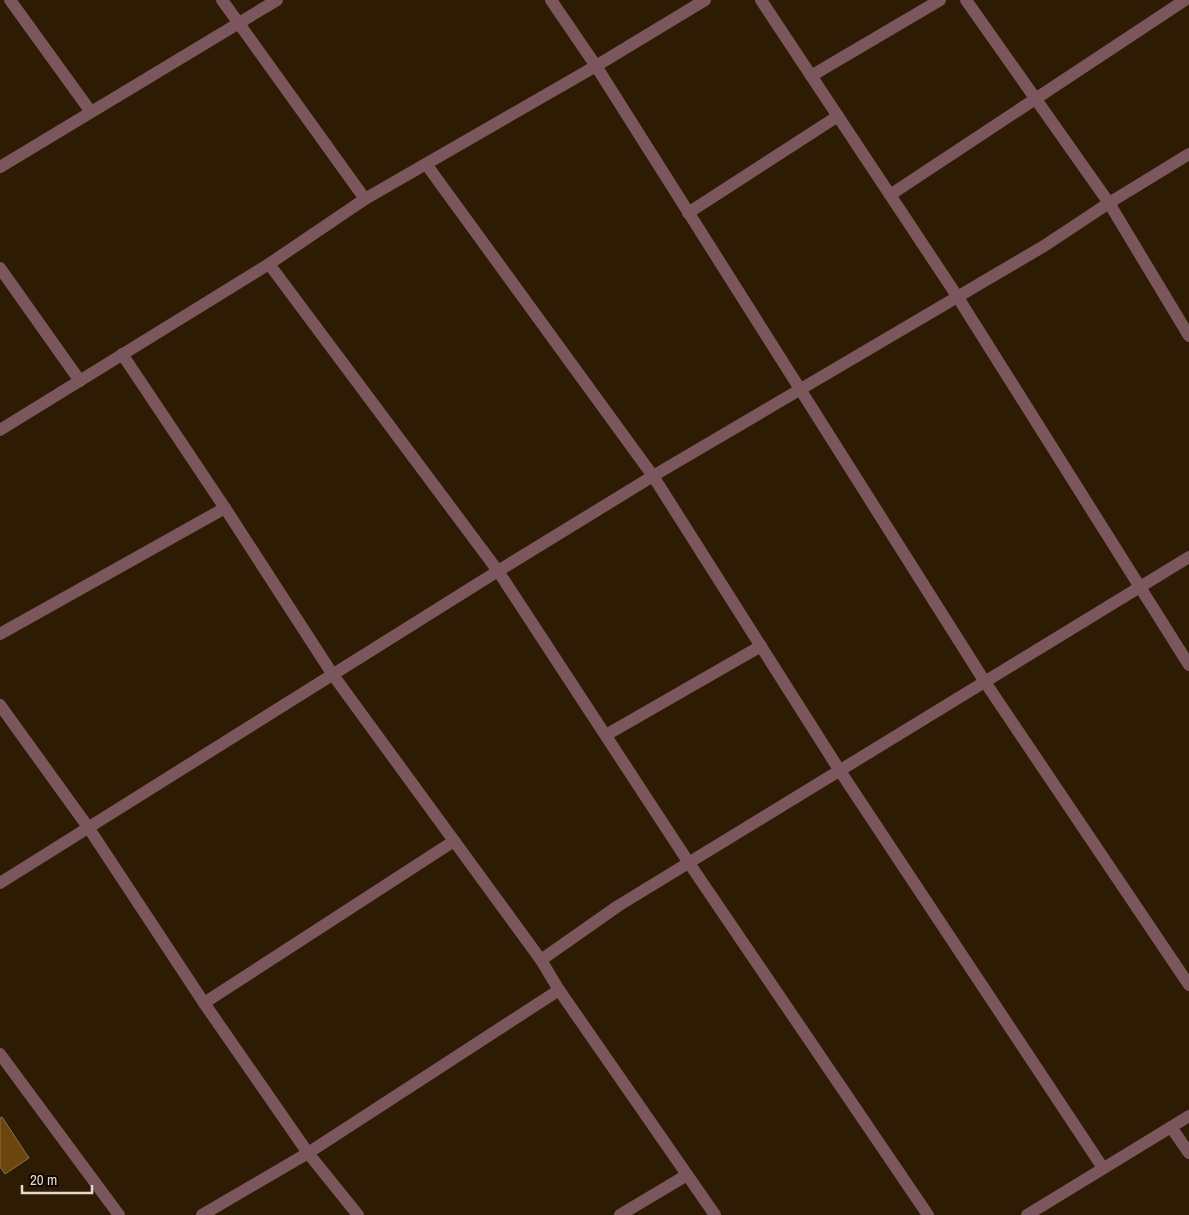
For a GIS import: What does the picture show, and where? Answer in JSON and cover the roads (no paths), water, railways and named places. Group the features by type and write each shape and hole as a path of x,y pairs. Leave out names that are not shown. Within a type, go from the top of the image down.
{"street":[{"path":"10,0 91,112"},
{"path":"222,0 364,199"},
{"path":"0,167 277,0"},
{"path":"551,0 596,66 985,682 1189,986"},
{"path":"0,430 269,264 364,199 596,66 705,0"},
{"path":"761,0 957,296 1189,665"},
{"path":"811,76 940,0"},
{"path":"966,0 1109,203 1189,336"},
{"path":"890,195 1185,0"},
{"path":"688,213 838,116"},
{"path":"0,883 498,571 653,476 1044,246 1189,154"},
{"path":"426,164 653,476 840,772 1103,1168"},
{"path":"269,264 498,571 689,863 928,1215"},
{"path":"0,268 80,381"},
{"path":"122,354 333,675 541,960 559,990 715,1215"},
{"path":"0,634 225,508"},
{"path":"541,960 618,906 1189,557"},
{"path":"606,735 760,646"},
{"path":"0,706 88,827 204,1003 308,1153 358,1215"},
{"path":"204,1003 454,841"},
{"path":"202,1215 308,1153 559,990"},
{"path":"0,1054 119,1215"},
{"path":"1027,1215 1189,1116"},
{"path":"1171,1127 1189,1153"},
{"path":"620,1215 688,1176"}]}
